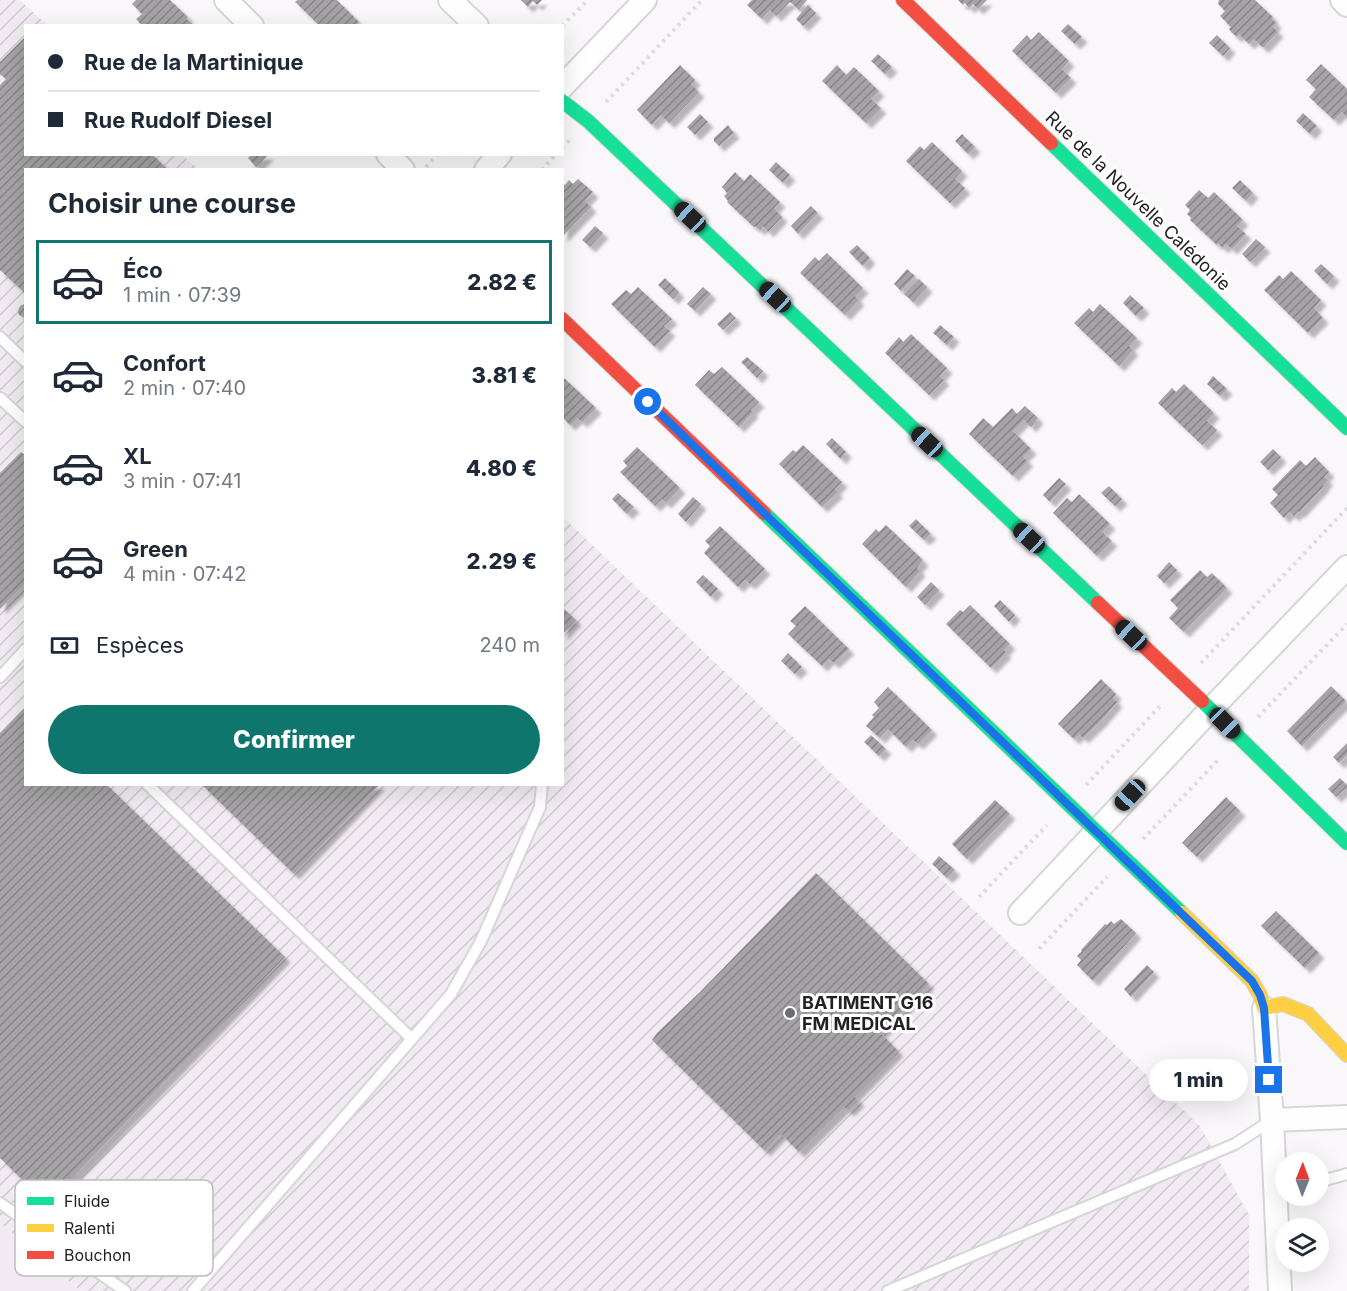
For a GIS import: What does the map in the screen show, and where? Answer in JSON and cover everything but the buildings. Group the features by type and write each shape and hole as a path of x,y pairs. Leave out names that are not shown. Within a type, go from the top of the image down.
{"street":[{"path":"226,0 250,24"},
{"path":"450,0 475,24"},
{"path":"564,85 645,0"},
{"name":"Rue de la Nouvelle Calédonie","path":"903,0 1347,428"},
{"path":"1342,0 1347,5"},
{"path":"564,103 588,121 1211,709 1347,843"},
{"path":"390,156 401,168"},
{"path":"488,168 498,156"},
{"path":"564,321 1252,981 1264,1008 1276,1152"},
{"path":"1020,913 1347,567"},
{"path":"1264,1008 1282,1004 1308,1014 1347,1055"},
{"path":"1272,1120 1347,1117"},
{"path":"1280,1206 1280,1291"}],"lane":[{"path":"0,337 24,360"},
{"path":"0,398 24,420"},
{"path":"0,677 24,652"},
{"path":"16,659 24,666"},
{"path":"149,786 412,1039"},
{"path":"213,1268 451,994 481,940 540,807 542,786"},
{"path":"888,1291 1235,1144 1272,1120"},
{"path":"1329,1179 1347,1174"},
{"path":"0,1203 15,1214"},
{"path":"104,1276 125,1291"},
{"path":"193,1291 206,1276"}],"path":[{"path":"564,24 588,0"},
{"path":"564,146 702,0"},
{"path":"426,168 436,156"},
{"path":"544,168 554,156"},
{"path":"1039,949 1347,624"}],"shaded area":[{"path":"0,0 20,0 46,24 24,24 24,156 183,156 197,168 24,168 24,786 564,786 564,518 1200,1126 1249,1215 1249,1291 81,1291 63,1276 213,1276 213,1180 15,1180 15,1236 0,1223"},
{"path":"0,1223 15,1236 15,1276 63,1276 81,1291 0,1291"}],"traffic: fast":[{"path":"564,103 588,121 1098,603"},
{"path":"1051,143 1347,428"},
{"path":"764,513 1182,913"},
{"path":"1202,701 1347,843"}],"traffic: slow":[{"path":"1182,913 1252,981 1264,1008 1283,1004 1308,1014 1347,1055"}],"traffic: jam":[{"path":"903,0 1051,143"},
{"path":"564,321 764,513"},
{"path":"1098,603 1202,701"}],"place":[{"name":"BATIMENT G16 FM MEDICAL","path":"790,1013"}],"route":[{"path":"648,402 1252,981 1264,1008 1269,1080"}]}
